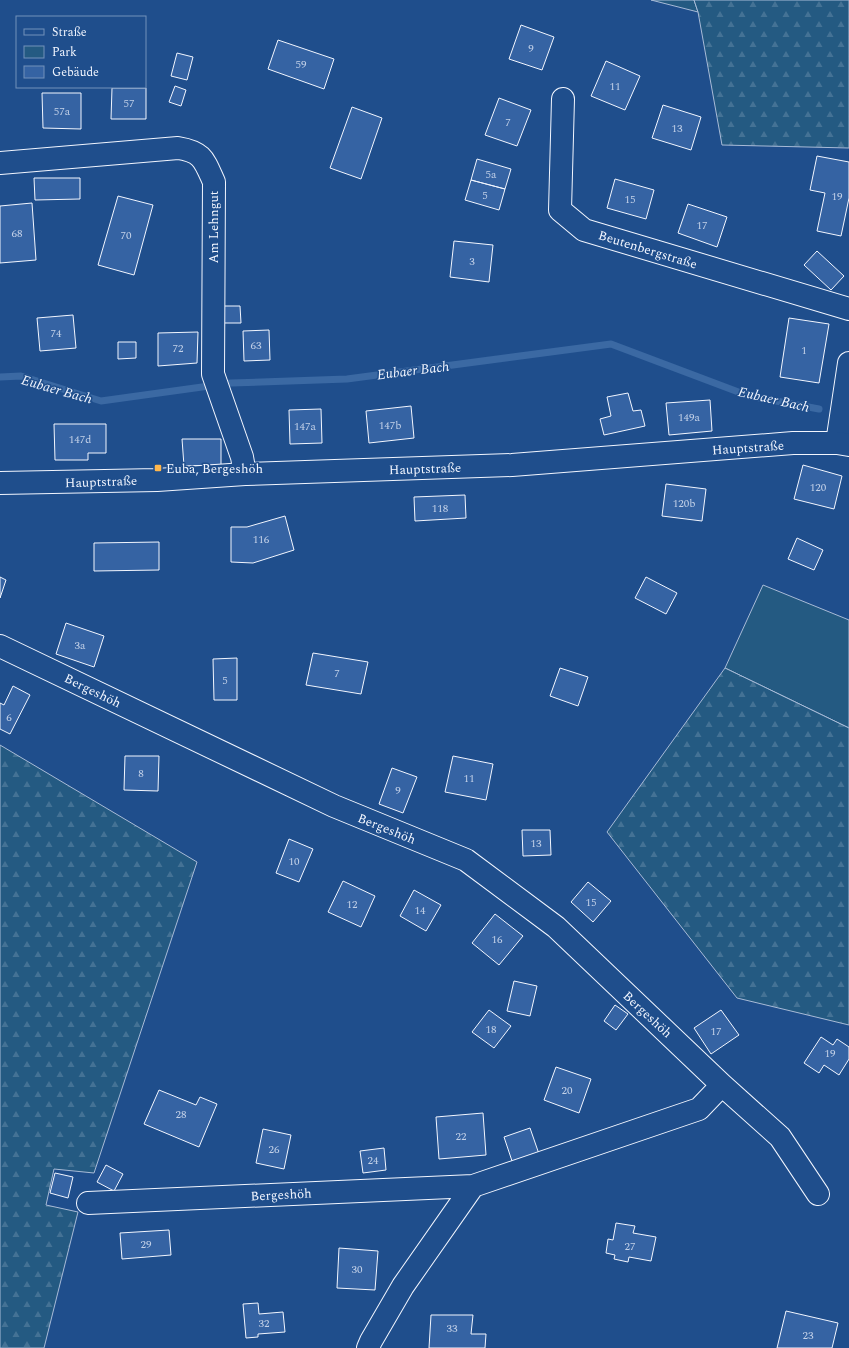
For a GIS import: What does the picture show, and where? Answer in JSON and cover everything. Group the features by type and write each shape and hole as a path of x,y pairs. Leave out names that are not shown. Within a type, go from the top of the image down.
{"street":[{"name":"Beutenbergstraße","path":"563,99 560,210 584,230 849,309"},
{"name":"Am Lehngut","path":"0,163 178,148 198,154 206,163 214,182 213,374 242,457 245,474"},
{"path":"843,444 849,363"},
{"name":"Hauptstraße","path":"0,483 157,480 245,474 512,465 793,443 843,444"},
{"name":"Bergeshöh","path":"0,646 334,806 466,860 556,927 722,1085 780,1137 818,1194"},
{"name":"Bergeshöh","path":"88,1203 473,1186 699,1109 722,1085"},
{"path":"368,1348 403,1286 473,1186"}],"green space":[{"path":"651,0 694,0 698,12"},
{"path":"694,0 849,0 849,148 722,145 698,12"},
{"path":"763,585 849,620 849,728 725,668"},
{"path":"725,668 849,728 849,1025 737,998 607,832"},
{"path":"0,745 197,862 94,1173 54,1169 46,1205 78,1212 44,1348 0,1348"}],"building":[{"path":"521,25 554,37 542,70 509,59"},
{"path":"278,40 334,59 324,89 268,69"},
{"path":"177,53 193,57 187,80 171,76"},
{"path":"606,61 640,76 625,110 591,96"},
{"path":"175,86 186,90 181,106 169,102"},
{"path":"112,88 146,88 146,119 111,119"},
{"path":"42,93 81,93 81,129 43,128"},
{"path":"499,98 531,110 517,146 485,135"},
{"path":"663,105 701,117 691,150 652,138"},
{"path":"352,107 382,118 361,179 330,168"},
{"path":"817,156 849,162 849,198 841,236 817,231 825,193 810,190"},
{"path":"477,159 511,169 505,189 471,180"},
{"path":"34,178 80,178 80,199 35,200"},
{"path":"615,179 654,190 646,219 607,208"},
{"path":"471,180 505,189 499,210 465,200"},
{"path":"118,196 153,205 134,275 98,265"},
{"path":"32,203 36,260 0,263 0,206"},
{"path":"688,204 727,217 717,247 678,233"},
{"path":"454,241 493,245 489,282 450,277"},
{"path":"817,251 844,276 831,290 804,265"},
{"path":"223,306 240,306 241,323 223,323"},
{"path":"73,315 76,348 40,351 37,318"},
{"path":"789,318 829,324 819,383 780,377"},
{"path":"269,330 270,360 244,361 243,331"},
{"path":"198,332 197,363 158,366 158,333"},
{"path":"118,342 136,342 136,358 118,359"},
{"path":"628,393 633,411 641,410 645,426 604,435 600,419 611,416 607,397"},
{"path":"710,400 712,431 669,435 666,403"},
{"path":"411,406 414,438 369,443 366,411"},
{"path":"321,409 322,443 290,444 289,410"},
{"path":"54,424 106,424 106,453 88,453 88,460 55,460"},
{"path":"182,439 221,439 221,465 184,466"},
{"path":"803,465 842,476 834,509 794,499"},
{"path":"666,484 706,489 702,521 662,516"},
{"path":"465,495 466,518 415,521 414,497"},
{"path":"285,516 294,550 253,563 231,562 231,527 247,527"},
{"path":"797,538 823,550 814,570 788,559"},
{"path":"159,542 159,570 94,571 94,543"},
{"path":"0,577 6,580 0,598"},
{"path":"646,577 677,593 666,614 635,598"},
{"path":"66,623 104,636 94,667 56,654"},
{"path":"313,653 368,662 361,694 306,685"},
{"path":"237,658 237,700 214,700 213,659"},
{"path":"560,668 588,677 578,706 550,696"},
{"path":"13,686 30,695 10,734 0,729 0,703 4,705"},
{"path":"125,756 159,756 158,791 124,790"},
{"path":"453,756 493,764 486,800 445,792"},
{"path":"392,768 417,777 403,813 379,804"},
{"path":"522,830 550,830 551,855 523,856"},
{"path":"289,839 313,849 299,882 276,873"},
{"path":"343,881 375,896 361,927 328,912"},
{"path":"588,882 611,901 593,922 571,902"},
{"path":"414,890 441,905 426,931 400,916"},
{"path":"495,914 523,936 499,965 472,943"},
{"path":"514,981 537,986 530,1016 507,1011"},
{"path":"615,1005 628,1014 616,1030 604,1021"},
{"path":"489,1010 511,1026 494,1048 472,1032"},
{"path":"721,1010 739,1035 711,1054 694,1028"},
{"path":"821,1037 833,1045 837,1039 849,1047 849,1059 839,1075 824,1065 819,1073 804,1063"},
{"path":"556,1067 591,1079 579,1113 544,1100"},
{"path":"159,1090 196,1105 200,1097 217,1104 199,1147 144,1124"},
{"path":"483,1113 486,1155 439,1159 436,1117"},
{"path":"530,1128 539,1154 513,1164 504,1137"},
{"path":"263,1129 291,1135 284,1169 256,1163"},
{"path":"384,1148 386,1170 363,1173 360,1151"},
{"path":"106,1165 123,1174 114,1191 97,1182"},
{"path":"55,1173 73,1177 68,1198 50,1193"},
{"path":"616,1223 635,1226 633,1233 656,1237 651,1261 629,1257 628,1262 614,1259 615,1255 606,1253 608,1239 613,1240"},
{"path":"169,1230 171,1255 122,1259 120,1233"},
{"path":"339,1248 378,1251 375,1290 337,1288"},
{"path":"258,1303 259,1314 283,1312 285,1332 258,1334 258,1337 246,1338 243,1304"},
{"path":"786,1311 838,1323 832,1348 777,1348"},
{"path":"431,1315 473,1315 471,1334 486,1334 485,1348 429,1348"}],"waterway":[{"name":"Eubaer Bach","path":"0,377 21,376 101,401 231,383 347,379 611,344 749,396 819,409"}],"place":[{"name":"Euba, Bergeshöh","path":"158,468"}]}
